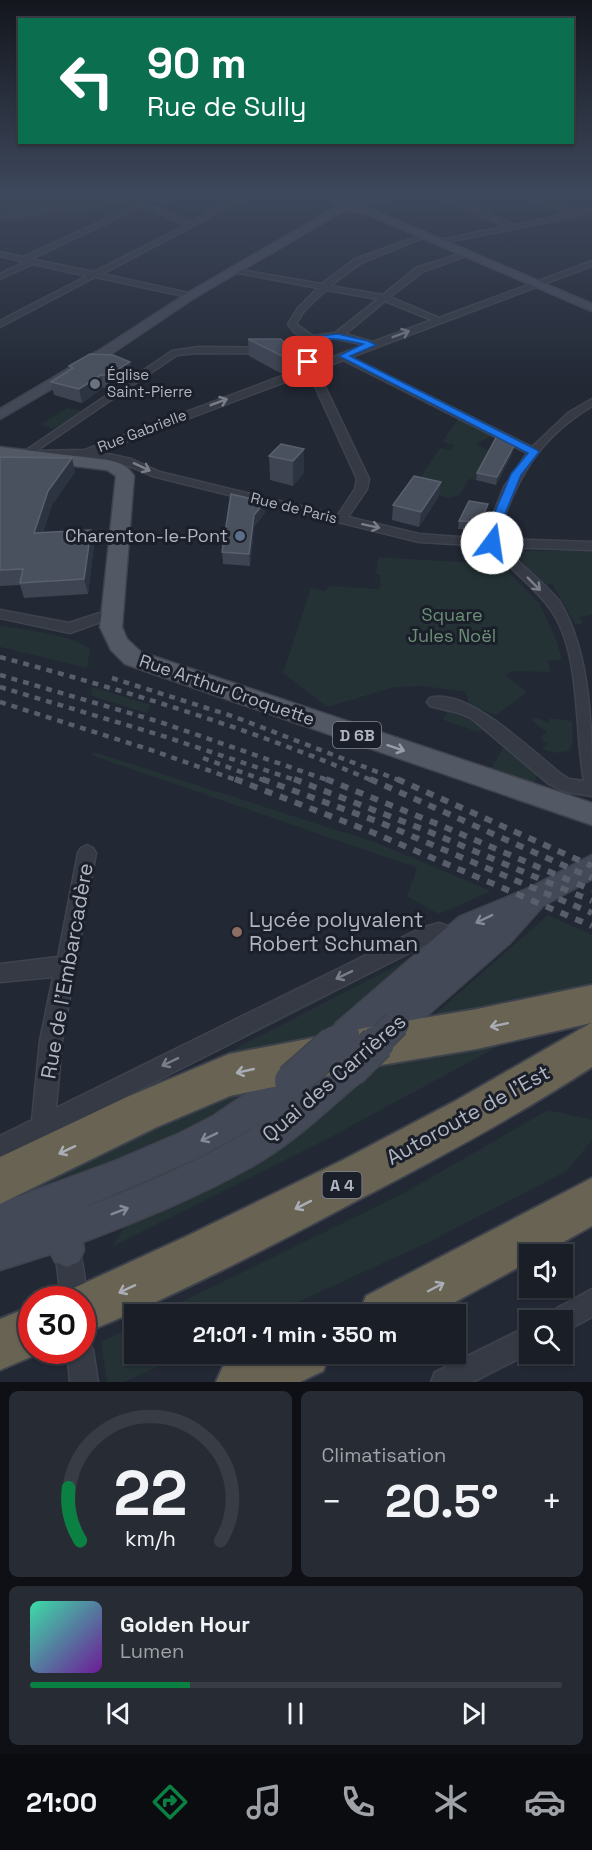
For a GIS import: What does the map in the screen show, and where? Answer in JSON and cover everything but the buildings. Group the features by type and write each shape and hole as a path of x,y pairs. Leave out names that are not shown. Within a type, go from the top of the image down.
{"highway":[{"path":"0,1181 142,1112 229,1075 364,1048 477,1029 592,1004"},
{"name":"Autoroute de l’Est","path":"96,1291 239,1237 503,1098 592,1043"},
{"path":"402,1304 592,1201"},
{"path":"0,1345 18,1338"},
{"path":"242,1382 281,1364"}],"main road":[{"path":"0,415 255,257"},
{"path":"475,257 592,308"},
{"name":"Rue de Paris","path":"0,452 30,455"},
{"name":"Rue Arthur Croquette","path":"30,455 108,465 121,470 125,476 112,613 112,636 124,652 133,658 592,814"},
{"name":"Quai des Carrières","path":"0,1220 155,1161 214,1134 292,1081 455,937 479,921 538,896 592,867"},
{"name":"Quai des Carrières","path":"0,1252 66,1241 241,1155 288,1123 348,1071 396,1024 500,934 538,896"},
{"path":"59,1198 66,1241"}],"street":[{"path":"17,257 190,296"},
{"path":"0,324 129,257"},
{"path":"313,339 298,331 292,324 292,319 324,288 358,261 367,257"},
{"path":"338,336 419,270 453,257"},
{"path":"0,277 33,261"},
{"name":"Rue Gabrielle","path":"86,453 592,263"},
{"path":"233,270 384,298 438,320"},
{"path":"299,351 304,344 313,339 338,336 372,345"},
{"path":"30,455 137,372 176,352 186,350 299,351"},
{"path":"299,351 311,368 363,479 361,489 341,519"},
{"path":"343,356 534,452"},
{"path":"86,363 110,362"},
{"path":"592,402 574,414 534,452 516,474 492,533 492,543 554,604 566,625 576,654 588,727 592,780"},
{"name":"Rue de Paris","path":"30,455 52,452 86,453 138,464 156,474 418,538 592,546"},
{"path":"0,614 70,628 112,613"},
{"path":"435,702 463,708 476,714 555,779 566,785 592,789"},
{"name":"Rue de l'Embarcadère","path":"43,1126 51,1041 87,853"},
{"path":"0,1148 428,934 439,932 455,937"},
{"path":"0,973 65,966"},
{"path":"66,1241 74,1286"},
{"path":"573,1313 592,1302"},
{"path":"445,1382 519,1344"},
{"path":"82,1364 84,1382"}],"green space":[{"path":"67,408 82,411 54,429 40,425"},
{"path":"458,419 492,436 475,444 491,452 475,480 469,479 460,495 450,498 415,486 440,448 450,450 454,445 442,442"},
{"name":"Square Jules Noël","path":"474,551 491,555 540,604 557,642 562,660 548,660 550,672 514,671 505,675 527,692 496,715 469,705 466,692 423,686 395,687 327,707 283,673 311,588 325,591 329,586 379,589 381,575 376,574 378,557 474,563"},
{"path":"521,551 592,551 592,615 579,617 583,623 576,625 552,584 547,585 518,558"},
{"path":"0,626 74,640 90,650 87,668 0,647"},
{"path":"92,687 151,705 146,713 92,696"},
{"path":"434,707 467,715 484,726 479,732 443,720 447,713"},
{"path":"535,717 549,723 550,718 572,721 573,741 569,751 555,753 542,749 548,744 539,738 547,732 531,720"},
{"path":"505,745 535,772 537,776 532,787 489,772"},
{"path":"94,752 377,843 491,891 439,914 407,896 417,868 91,755"},
{"path":"548,915 592,935 592,986 417,1030"},
{"path":"434,946 321,1044 159,1088"},
{"path":"503,1037 497,1047 331,1137 113,1246 126,1224 377,1066"},
{"path":"272,1084 194,1133 0,1203 149,1118"},
{"path":"548,1110 592,1120 592,1140 567,1171 429,1242 294,1304 177,1304 404,1193"},
{"path":"124,1330 124,1364 164,1364 124,1382 107,1382 101,1342"}],"railway":[{"path":"0,657 189,712 282,744 373,781"},
{"path":"0,675 160,722 330,781"},
{"path":"112,678 235,717 401,781"},
{"path":"0,687 160,735 298,781"},
{"path":"0,702 151,750 239,781"},
{"path":"203,758 266,781"},
{"path":"235,779 374,833 592,926"},
{"path":"262,779 379,822 592,913"},
{"path":"294,779 425,830 592,901"},
{"path":"326,779 592,890"},
{"path":"370,779 592,878"},
{"path":"397,779 592,866"}],"place":[{"name":"Église Saint-Pierre","path":"95,384"},
{"name":"Charenton-le-Pont","path":"240,536"},
{"name":"Lycée polyvalent Robert Schuman","path":"237,932"}],"route":[{"path":"308,362 301,356 299,350 301,346 313,339 338,336 366,342 372,345 343,356 534,452 516,474 492,533 492,543"}]}
